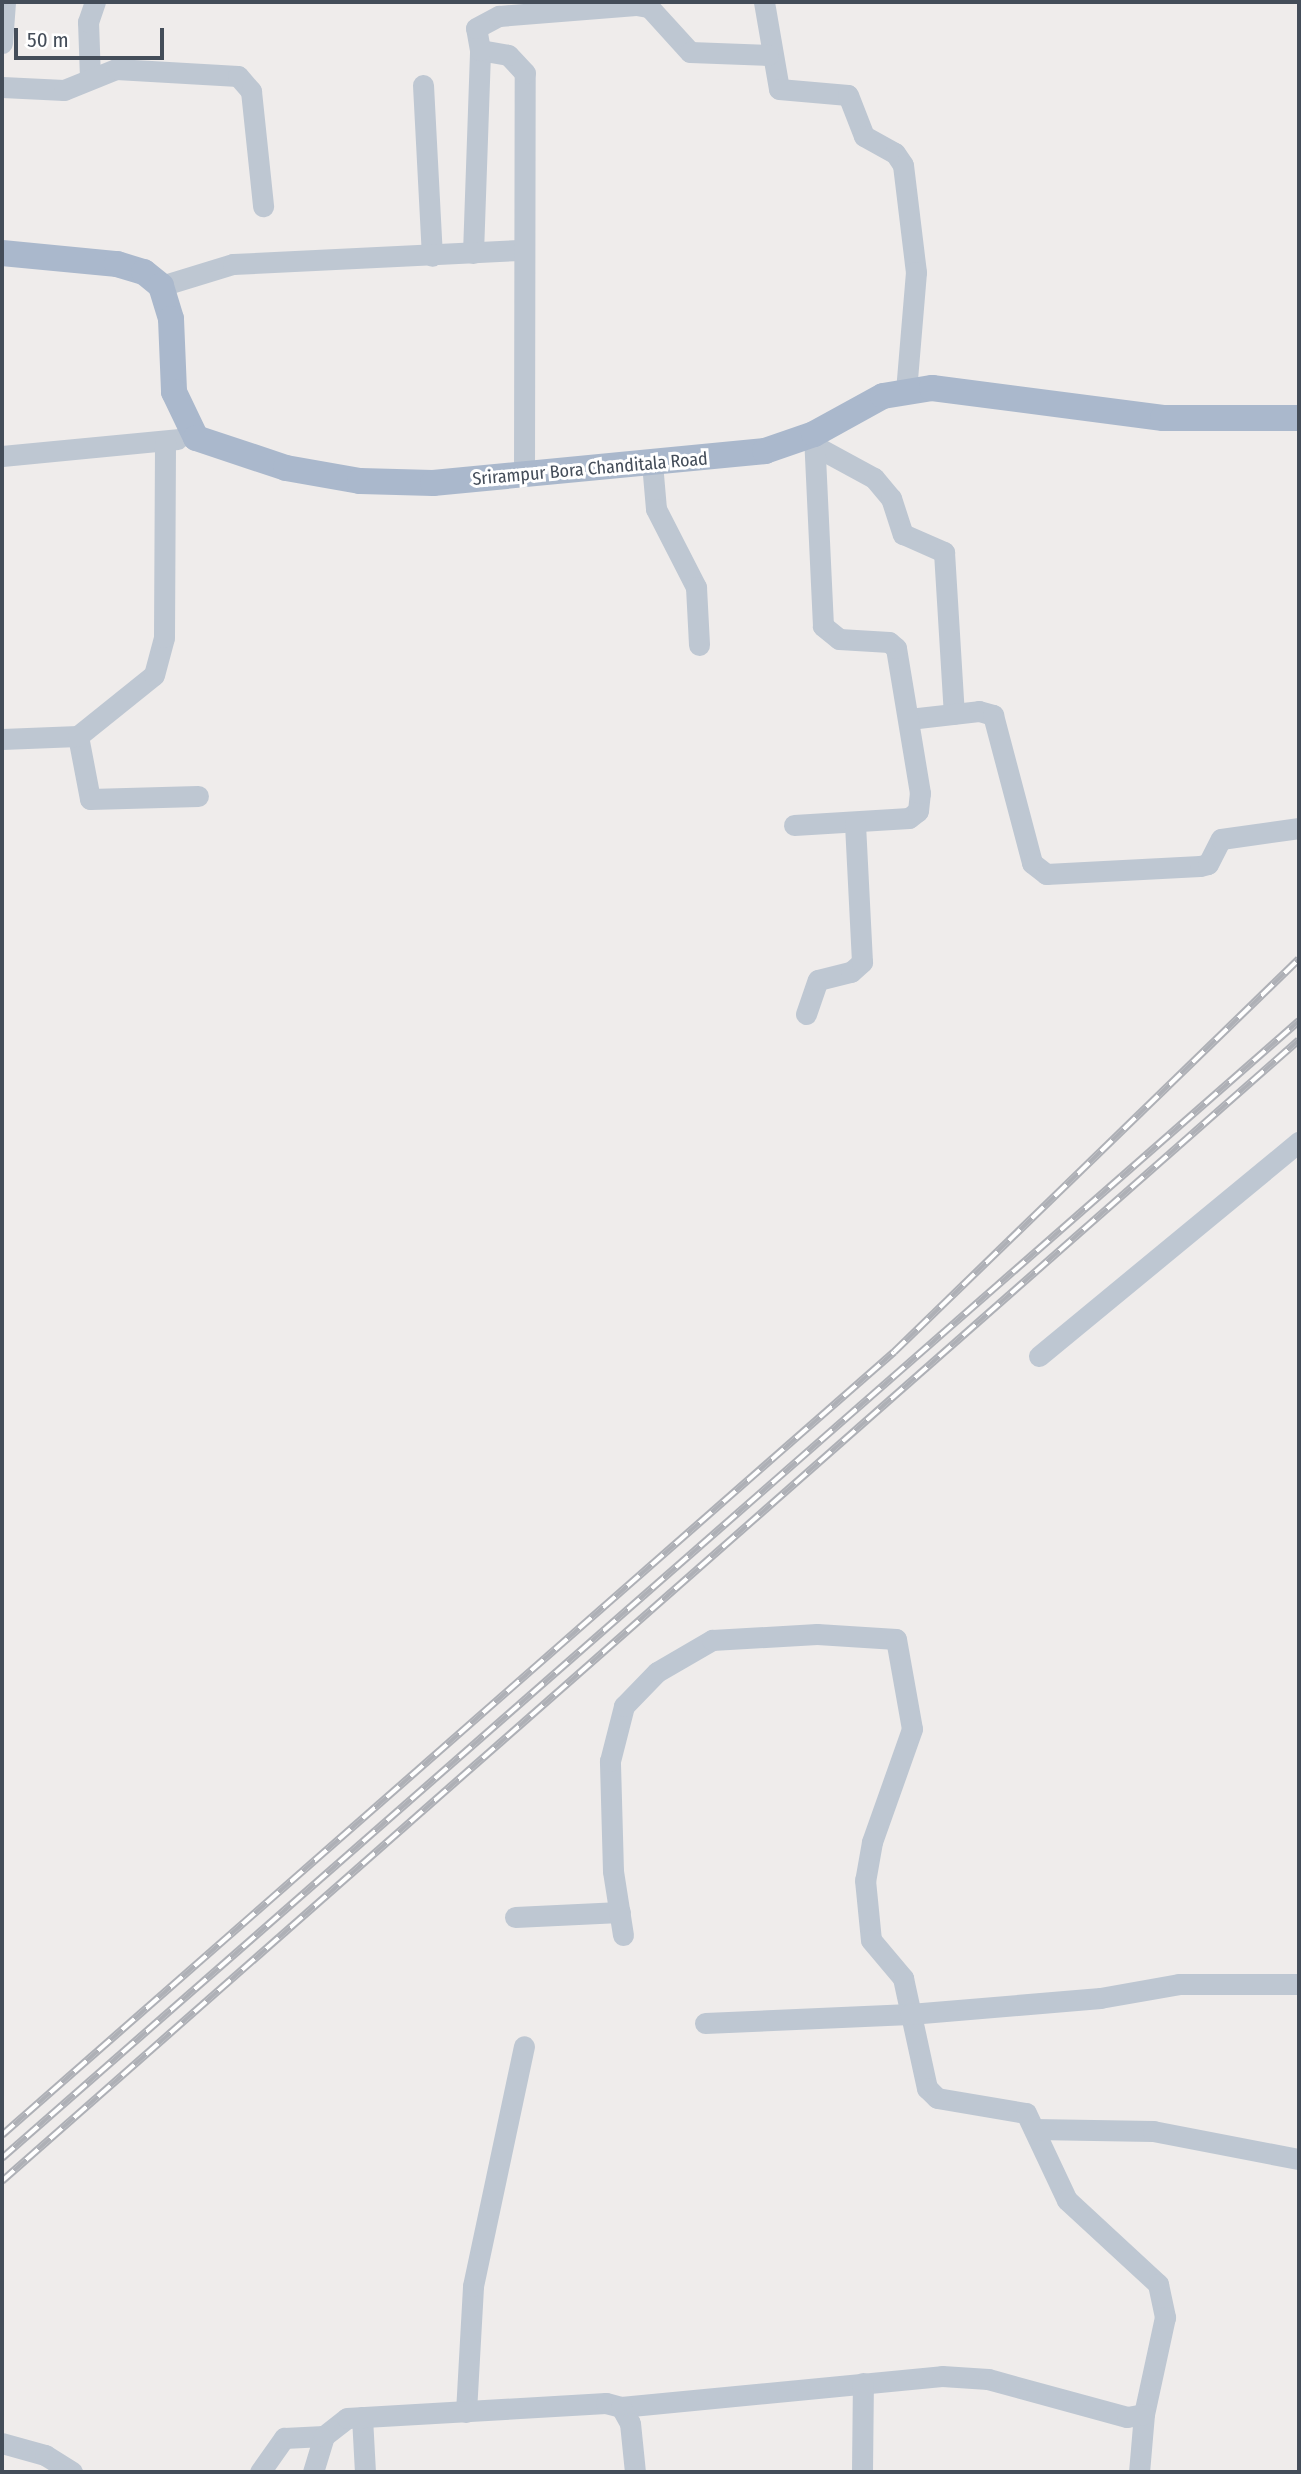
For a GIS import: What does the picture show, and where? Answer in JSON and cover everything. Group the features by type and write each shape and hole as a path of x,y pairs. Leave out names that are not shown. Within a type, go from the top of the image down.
{"main road":[{"path":"2,253 117,264 161,286 171,319 174,392 196,438"},
{"path":"905,390 1163,418 1299,418"},
{"name":"Srirampur Bora Chanditala Road","path":"196,438 286,468 360,481 524,475 765,451 815,440 905,390"}],"street":[{"path":"2,43 5,2"},
{"path":"90,78 88,22 95,2"},
{"path":"764,2 768,55 779,89 848,95 864,136 895,153 903,165 916,272 905,390"},
{"path":"473,253 480,50 476,29 485,18 559,6 649,7 690,51 768,55"},
{"path":"480,50 508,55 525,73 520,250 524,475"},
{"path":"2,87 64,90 116,69 246,80 263,206"},
{"path":"423,85 432,256"},
{"path":"161,286 233,264 520,250"},
{"path":"2,456 196,438"},
{"path":"815,440 874,478 891,498 903,534 944,552 954,714"},
{"path":"793,825 909,818 918,811 909,719 896,648 889,642 839,639 823,626 815,440"},
{"path":"2,739 78,736 142,688 159,660 165,441"},
{"path":"652,463 656,509 696,587 699,645"},
{"path":"909,719 954,714 993,715 1032,863 1046,874 1200,866 1208,864 1221,839 1299,828"},
{"path":"78,736 90,799 198,796"},
{"path":"806,1014 818,980 862,962 855,822"},
{"path":"1040,1356 1299,1142"},
{"path":"623,1935 611,1828 615,1727 624,1706 657,1671 712,1640 886,1635 903,1655 912,1729 872,1842 866,1920 871,1940 903,1978 920,2071 937,2098 1017,2106 1034,2129 1067,2200 1083,2221 1133,2256 1165,2301 1144,2413 1139,2472"},
{"path":"515,1917 620,1912"},
{"path":"705,2023 910,2014 1100,1998 1179,1984 1299,1984"},
{"path":"466,2412 473,2286 524,2046"},
{"path":"1034,2129 1153,2131 1299,2159"},
{"path":"313,2472 324,2437 335,2423 362,2417 621,2407 863,2383 988,2379 1058,2403 1127,2417 1144,2413"},
{"path":"862,2472 863,2383"},
{"path":"621,2407 630,2423 635,2472"},
{"path":"362,2417 365,2472"},
{"path":"260,2472 284,2438 324,2437"},
{"path":"2,2443 45,2455 72,2472"}],"railway":[{"path":"2,2135 894,1352 1299,959"},
{"path":"2,2158 1299,1021"},
{"path":"2,2181 1299,1040"}]}
